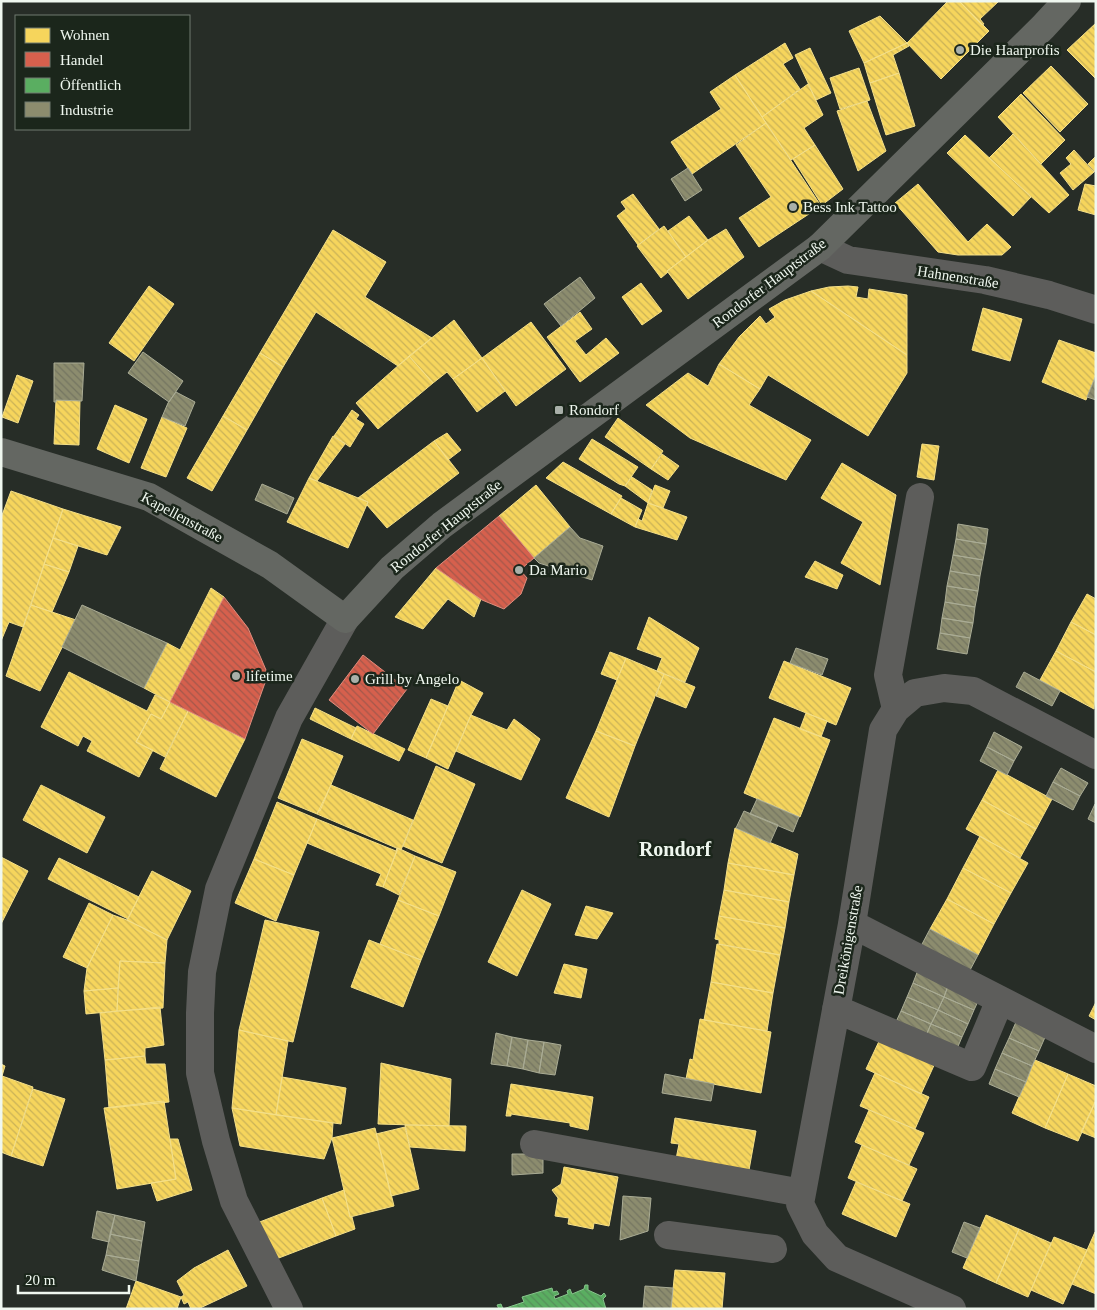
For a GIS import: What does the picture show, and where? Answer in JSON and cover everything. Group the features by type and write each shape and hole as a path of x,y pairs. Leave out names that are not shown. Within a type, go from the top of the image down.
{"main road":[{"name":"Rondorfer Hauptstraße","path":"345,619 392,568 442,525 820,247 1043,28 1067,1"},
{"name":"Kapellenstraße","path":"1,452 149,497 270,564 345,619"}],"street":[{"name":"Hahnenstraße","path":"820,247 848,260 985,280 1048,295 1096,310"},
{"path":"896,709 888,675 920,497"},
{"name":"Rondorfer Hauptstraße","path":"288,1309 234,1201 216,1141 200,1072 202,972 219,889 288,718 345,619"},
{"name":"Dreikönigenstraße","path":"952,1309 836,1258 815,1234 800,1204 852,924 883,730 896,709 915,693 944,688 973,691 1096,755"},
{"path":"852,924 1096,1048"},
{"path":"836,1009 972,1067 995,1012"},
{"path":"534,1144 802,1193"},
{"path":"668,1235 773,1249"}],"building: Wohnen":[{"path":"948,1 959,1 989,31 941,79 907,43"},
{"path":"959,1 999,1 980,19 984,24 982,25"},
{"path":"880,16 907,43 864,63 849,31"},
{"path":"1096,23 1096,79 1067,50"},
{"path":"785,43 793,58 783,64 800,89 762,117 735,75"},
{"path":"907,43 909,46 893,55 899,73 870,83 864,63"},
{"path":"810,48 831,93 816,100 795,55"},
{"path":"1051,66 1088,104 1060,132 1023,93"},
{"path":"859,68 870,100 840,109 830,78"},
{"path":"899,73 915,126 886,135 870,83"},
{"path":"735,75 766,123 692,174 671,142 721,109 710,92"},
{"path":"808,84 823,115 804,128 815,145 791,160 762,117"},
{"path":"1021,94 1065,140 1041,164 998,117"},
{"path":"867,101 886,151 858,171 837,111"},
{"path":"766,123 821,206 759,247 739,218 771,197 736,145"},
{"path":"1013,134 1069,195 1049,213 989,158"},
{"path":"965,135 1031,197 1013,216 947,153"},
{"path":"815,145 843,189 822,205 793,159"},
{"path":"1074,150 1094,172 1073,190 1060,173 1071,164 1066,158"},
{"path":"1096,156 1096,173 1088,164"},
{"path":"918,184 968,242 987,224 1011,247 1002,255 958,255 938,252 895,203"},
{"path":"1085,184 1096,186 1096,215 1078,210"},
{"path":"633,194 659,229 638,245 617,216 626,209 621,202"},
{"path":"689,216 708,240 686,257 668,231"},
{"path":"664,226 686,257 667,271 661,278 637,246"},
{"path":"726,229 744,257 688,299 667,271"},
{"path":"333,230 386,262 365,297 432,338 398,366 316,312 283,367 260,353"},
{"path":"641,283 662,311 642,325 622,297"},
{"path":"149,286 174,304 134,361 109,343"},
{"path":"829,287 858,287 856,297 868,299 869,289 907,295 907,355 811,291"},
{"path":"811,291 907,355 907,373 868,436 768,375 760,389 719,364 739,337 760,316 766,324 775,317 769,309 785,300"},
{"path":"983,308 1022,319 1010,361 972,350"},
{"path":"580,312 592,329 575,341 586,355 606,338 619,353 580,382 547,337"},
{"path":"454,320 482,358 453,379 447,372 433,383 409,356"},
{"path":"531,322 566,369 516,406 482,358"},
{"path":"1059,340 1096,353 1096,375 1086,400 1042,382"},
{"path":"260,353 283,367 247,430 223,416"},
{"path":"409,356 433,383 378,429 356,403"},
{"path":"482,358 505,391 477,412 453,379"},
{"path":"719,364 760,389 749,405 811,440 786,480 690,438 646,405 688,373 708,386"},
{"path":"17,375 33,381 18,423 2,417"},
{"path":"56,400 80,400 79,445 54,444"},
{"path":"115,405 147,419 129,463 97,449"},
{"path":"352,410 359,415 356,419 364,424 350,447 334,436"},
{"path":"223,416 247,430 212,491 187,478"},
{"path":"162,417 187,428 166,477 141,468"},
{"path":"618,418 663,451 651,469 605,437"},
{"path":"447,433 461,450 448,460 434,441"},
{"path":"333,436 345,444 317,481 309,478"},
{"path":"592,439 638,467 625,486 579,459"},
{"path":"434,441 459,473 387,528 367,505 368,502 358,498"},
{"path":"922,444 939,446 934,480 917,477"},
{"path":"662,454 679,466 668,480 651,469"},
{"path":"563,462 622,496 611,514 546,478"},
{"path":"842,463 896,495 880,585 841,563 863,522 821,498"},
{"path":"632,477 652,490 648,503 625,486"},
{"path":"309,478 368,502 348,548 287,522"},
{"path":"536,485 570,527 534,558 499,516"},
{"path":"655,485 670,491 663,508 648,503"},
{"path":"11,491 63,509 23,627 9,622 1,641 1,518"},
{"path":"621,498 642,510 635,527 611,514"},
{"path":"648,503 687,517 677,540 635,527 638,519 642,521"},
{"path":"63,509 121,527 107,555 53,538"},
{"path":"53,538 78,546 69,572 44,564"},
{"path":"815,561 843,575 837,589 805,577"},
{"path":"44,564 69,572 52,612 31,605"},
{"path":"436,568 481,599 474,617 448,599 423,629 395,617"},
{"path":"211,588 224,597 170,702 144,688 167,643 180,650"},
{"path":"1087,594 1096,599 1096,635 1071,622"},
{"path":"31,605 76,620 40,691 6,676"},
{"path":"649,617 699,648 685,682 657,671 662,658 637,649"},
{"path":"1071,622 1096,635 1096,672 1056,651"},
{"path":"1056,651 1096,672 1094,709 1040,680"},
{"path":"610,652 626,658 617,680 601,674"},
{"path":"626,658 664,674 635,746 596,731"},
{"path":"784,661 851,688 836,725 769,698"},
{"path":"69,672 147,711 155,695 170,702 161,719 151,714 136,742 153,750 139,777 87,751 92,741 83,736 78,746 41,727"},
{"path":"664,674 695,687 686,708 656,696"},
{"path":"459,680 483,693 471,715 448,769 426,758"},
{"path":"431,699 448,706 426,758 408,750"},
{"path":"170,702 188,711 165,757 136,742 151,714 161,719"},
{"path":"315,708 356,728 351,739 310,719"},
{"path":"188,711 245,739 216,797 160,769"},
{"path":"806,713 827,721 821,737 800,729"},
{"path":"471,715 507,730 514,719 540,739 521,780 456,751"},
{"path":"774,718 830,740 800,817 744,793"},
{"path":"357,726 405,749 399,761 351,739"},
{"path":"596,731 635,746 609,817 566,798"},
{"path":"302,739 343,756 320,811 317,814 278,798"},
{"path":"436,766 475,784 442,863 403,846"},
{"path":"998,770 1052,799 1036,829 982,800"},
{"path":"41,785 105,817 87,853 23,820"},
{"path":"331,785 413,820 401,850 317,814"},
{"path":"982,800 1036,829 1020,858 966,829"},
{"path":"277,802 317,819 294,875 254,859"},
{"path":"317,819 396,851 398,848 383,887 376,885 381,874 307,843"},
{"path":"735,828 798,854 794,875 728,863"},
{"path":"980,836 1028,863 1011,893 963,868"},
{"path":"398,848 415,856 399,895 383,887"},
{"path":"415,856 456,872 439,916 398,900"},
{"path":"1,857 28,871 1,924"},
{"path":"59,858 139,897 128,919 48,879"},
{"path":"254,859 294,875 276,921 235,903"},
{"path":"728,863 794,875 789,902 724,890"},
{"path":"963,868 1011,893 994,924 947,899"},
{"path":"152,871 191,891 167,940 127,920"},
{"path":"522,890 551,904 517,976 488,962"},
{"path":"724,890 789,902 785,928 719,916"},
{"path":"947,899 994,924 978,955 930,929"},
{"path":"398,900 439,916 421,960 380,944"},
{"path":"89,903 113,915 87,968 63,957"},
{"path":"586,906 613,913 597,939 575,935"},
{"path":"113,915 167,940 165,963 120,961 118,988 84,991 87,968"},
{"path":"719,916 785,928 780,955 719,944 719,940 715,939"},
{"path":"265,920 319,932 293,1042 239,1030"},
{"path":"369,940 421,960 403,1007 351,987"},
{"path":"717,944 780,955 773,993 711,982"},
{"path":"120,961 165,963 163,1008 117,1011"},
{"path":"564,964 587,969 581,998 554,993"},
{"path":"711,982 773,993 767,1031 704,1020"},
{"path":"118,988 117,1011 86,1014 84,991"},
{"path":"1096,1002 1096,1020 1089,1016"},
{"path":"160,1007 164,1045 145,1048 145,1056 105,1060 100,1013"},
{"path":"700,1019 771,1032 761,1093 686,1079 690,1059 693,1060"},
{"path":"239,1030 288,1041 276,1115 232,1108"},
{"path":"881,1037 936,1061 921,1094 866,1069"},
{"path":"145,1056 146,1064 165,1064 169,1102 109,1108 105,1060"},
{"path":"1035,1060 1068,1074 1045,1128 1012,1113"},
{"path":"381,1063 451,1079 449,1126 378,1124"},
{"path":"1,1064 5,1066 2,1076 33,1087 11,1156 1,1152"},
{"path":"875,1073 929,1097 915,1129 860,1106"},
{"path":"1068,1074 1096,1086 1096,1100 1078,1141 1045,1128"},
{"path":"282,1077 346,1088 341,1124 276,1115"},
{"path":"511,1084 593,1097 588,1130 570,1126 570,1123 511,1114 511,1116 506,1116"},
{"path":"33,1089 65,1099 43,1166 11,1156"},
{"path":"1096,1100 1096,1138 1081,1132"},
{"path":"164,1101 176,1179 117,1189 104,1108"},
{"path":"232,1108 333,1123 332,1138 324,1159 240,1146"},
{"path":"869,1110 924,1133 909,1165 855,1142"},
{"path":"675,1118 756,1131 749,1170 676,1159 679,1144 671,1143"},
{"path":"405,1125 466,1126 465,1151 410,1147"},
{"path":"405,1127 419,1189 391,1196 376,1134"},
{"path":"375,1128 394,1206 350,1217 332,1138"},
{"path":"170,1139 178,1139 192,1190 157,1201 151,1183 176,1179"},
{"path":"862,1145 917,1169 902,1201 848,1178"},
{"path":"564,1167 618,1177 609,1226 594,1223 593,1229 568,1224 569,1218 555,1216 558,1198 552,1190 561,1184"},
{"path":"856,1182 910,1204 896,1237 842,1214"},
{"path":"344,1190 350,1217 352,1217 355,1229 336,1236 322,1198"},
{"path":"322,1198 336,1236 271,1261 257,1223"},
{"path":"986,1215 1019,1229 996,1283 963,1268"},
{"path":"1019,1229 1051,1243 1028,1297 996,1283"},
{"path":"1096,1232 1096,1294 1072,1284"},
{"path":"1054,1237 1087,1250 1063,1304 1031,1290"},
{"path":"228,1250 247,1286 198,1309 191,1309 188,1302 184,1304 181,1297 184,1295 177,1281 194,1268"},
{"path":"675,1270 725,1273 722,1309 671,1309"},
{"path":"136,1281 181,1297 177,1309 126,1309"}],"building: Handel":[{"path":"499,516 534,558 520,570 527,578 521,594 504,609 482,600 436,568"},
{"path":"224,597 248,628 266,670 266,680 245,739 170,702"},
{"path":"363,655 407,689 373,734 329,700"}],"building: Öffentlich":[{"path":"585,1285 588,1285 588,1290 601,1296 604,1293 606,1296 603,1299 606,1309 503,1309 524,1302 522,1297 552,1288 553,1292 557,1291 559,1294 554,1296 555,1299 568,1294 567,1291 570,1289 572,1294 584,1289"},
{"path":"501,1304 503,1309 499,1309 497,1305"}],"building: Industrie":[{"path":"688,168 702,190 685,201 671,179"},
{"path":"580,277 595,298 561,326 544,304"},
{"path":"143,352 183,381 169,402 128,373"},
{"path":"54,363 84,363 82,401 56,400 54,402"},
{"path":"1096,375 1096,400 1087,397"},
{"path":"176,392 195,402 185,426 162,417 168,403"},
{"path":"262,484 294,498 287,514 255,500"},
{"path":"958,524 988,529 986,544 956,539"},
{"path":"570,527 580,538 603,546 592,580 539,563 534,558"},
{"path":"956,539 986,544 983,560 953,555"},
{"path":"953,555 983,560 980,576 950,571"},
{"path":"950,571 980,576 978,591 947,586"},
{"path":"947,586 978,591 975,607 945,602"},
{"path":"945,602 975,607 973,623 942,618"},
{"path":"82,605 167,643 144,688 62,647"},
{"path":"942,618 973,623 970,638 940,633"},
{"path":"940,633 970,638 967,654 937,649"},
{"path":"796,648 828,659 822,675 790,663"},
{"path":"1024,672 1060,691 1052,706 1016,687"},
{"path":"994,732 1022,747 1014,761 987,747"},
{"path":"987,747 1014,761 1007,775 980,761"},
{"path":"1061,768 1088,783 1080,796 1053,782"},
{"path":"1053,782 1080,796 1073,810 1046,796"},
{"path":"757,799 799,817 793,832 750,814"},
{"path":"1096,805 1096,823 1088,819"},
{"path":"744,811 778,825 770,843 736,828"},
{"path":"930,929 978,955 969,972 921,946"},
{"path":"918,970 949,983 944,997 913,983"},
{"path":"913,983 944,997 938,1010 907,997"},
{"path":"949,983 980,997 974,1010 944,997"},
{"path":"907,997 938,1010 931,1024 901,1011"},
{"path":"944,997 974,1010 968,1024 938,1010"},
{"path":"938,1010 968,1024 962,1037 931,1024"},
{"path":"901,1011 931,1024 925,1038 895,1024"},
{"path":"1016,1022 1046,1035 1039,1051 1009,1038"},
{"path":"931,1024 962,1037 956,1051 925,1038"},
{"path":"496,1033 512,1037 507,1066 491,1064"},
{"path":"512,1037 528,1040 523,1069 507,1066"},
{"path":"1009,1038 1039,1051 1032,1066 1002,1053"},
{"path":"528,1040 544,1042 539,1073 523,1069"},
{"path":"544,1042 561,1045 555,1075 539,1073"},
{"path":"1002,1053 1032,1066 1026,1082 995,1069"},
{"path":"995,1069 1026,1082 1019,1097 989,1084"},
{"path":"665,1074 714,1084 711,1101 662,1093"},
{"path":"512,1154 543,1154 543,1173 512,1175"},
{"path":"623,1196 651,1198 648,1231 620,1240"},
{"path":"97,1211 115,1215 109,1242 92,1238"},
{"path":"115,1215 145,1222 142,1241 110,1234"},
{"path":"964,1222 980,1228 967,1258 952,1252"},
{"path":"110,1234 142,1241 139,1261 106,1255"},
{"path":"106,1255 139,1261 136,1281 102,1270"},
{"path":"645,1286 673,1288 671,1309 643,1309"}],"place":[{"name":"Die Haarprofis","path":"960,50"},
{"name":"Bess Ink Tattoo","path":"793,207"},
{"name":"Rondorf","path":"559,410"},
{"name":"Da Mario","path":"519,570"},
{"name":"lifetime","path":"236,676"},
{"name":"Grill by Angelo","path":"355,679"}],"district":[{"name":"Rondorf","path":"675,849"}]}
